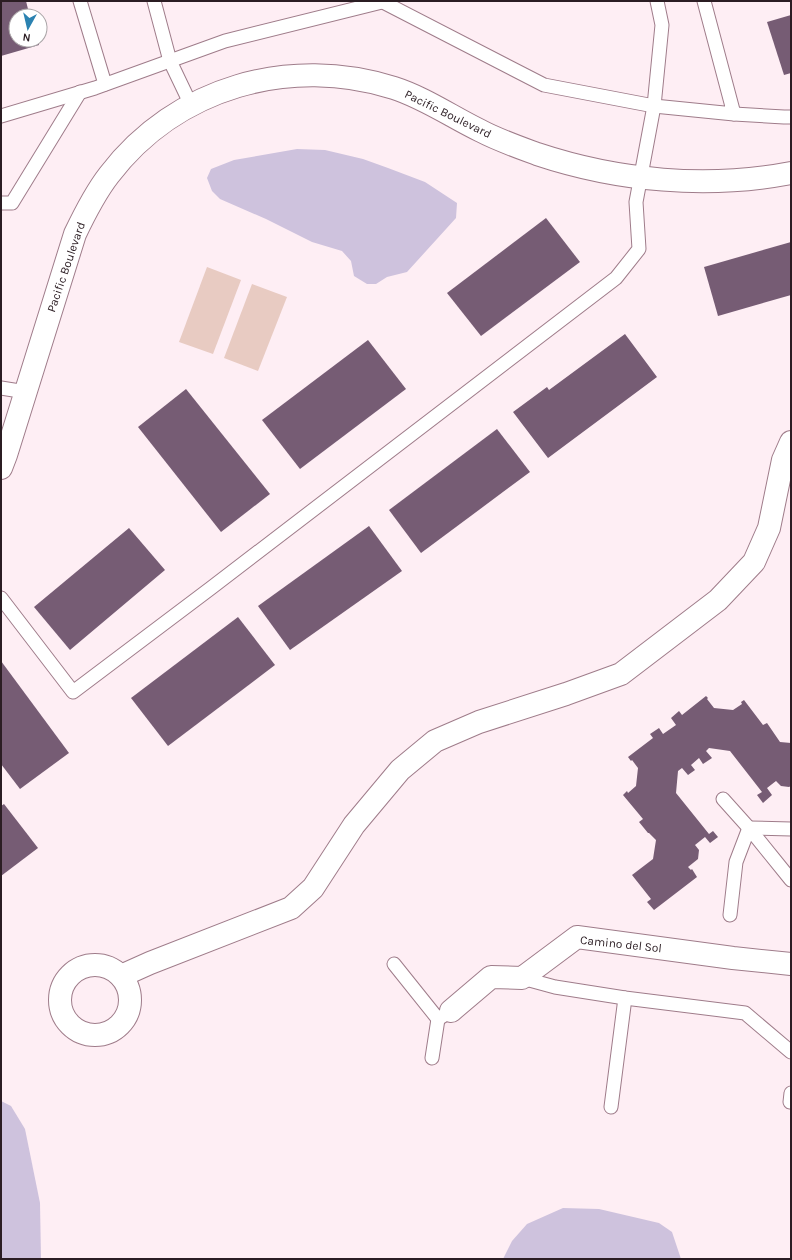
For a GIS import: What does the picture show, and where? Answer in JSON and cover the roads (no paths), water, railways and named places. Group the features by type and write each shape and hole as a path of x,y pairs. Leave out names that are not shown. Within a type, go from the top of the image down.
{"street":[{"name":"Pacific Boulevard","path":"1,468 75,234 84,213 109,174 140,141 158,126 191,105 217,93 239,85 284,76 330,75 353,78 390,87 418,98 482,132 536,154 592,169 650,179 708,182 766,178 791,173"},
{"path":"121,976 157,960 291,908 313,888 354,825 400,770 435,741 479,722 566,694 621,674 718,600 754,562 768,528 783,460 791,442"},
{"name":"Camino del Sol","path":"522,978 577,937 733,958 791,964"},
{"path":"444,1015 491,977 522,978"}],"lane":[{"path":"80,1 105,84"},
{"path":"154,1 170,61 191,105"},
{"path":"1,116 105,84 225,41 384,1 544,85 654,106 734,114 791,117"},
{"path":"704,1 734,114"},
{"path":"1,598 73,692 616,278 639,249 636,202 654,106 662,25 659,2"},
{"path":"1,203 12,203 80,92"},
{"path":"1,388 26,392"},
{"path":"723,799 749,828 791,880"},
{"path":"749,828 791,829"},
{"path":"730,915 736,862 749,828"},
{"path":"394,964 444,1015 432,1058"},
{"path":"522,978 555,987 625,998 745,1013 791,1052"},
{"path":"611,1107 625,998"}]}
